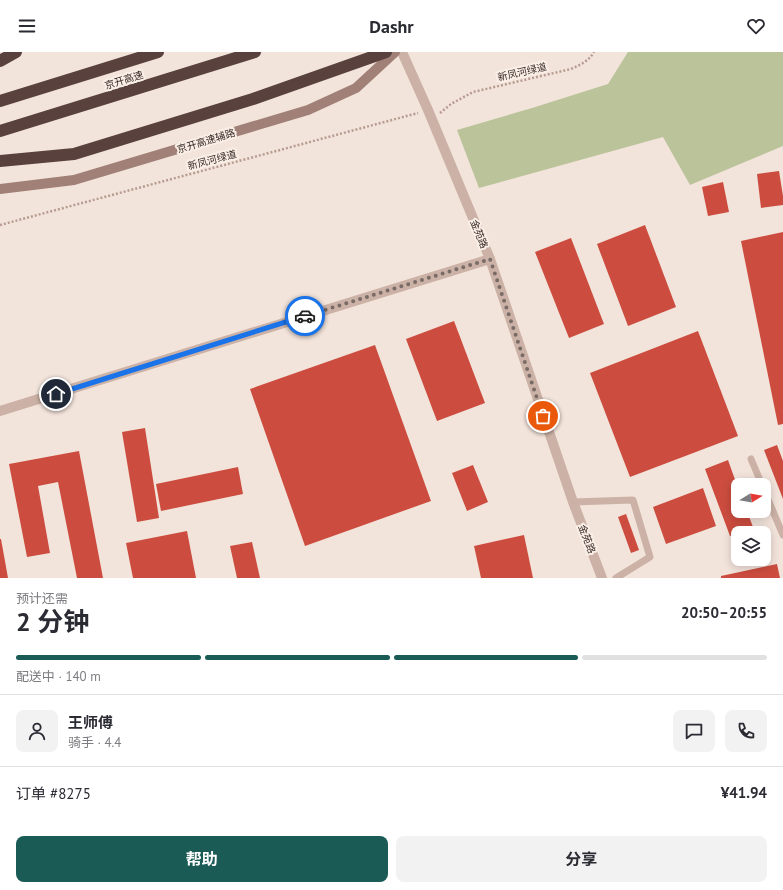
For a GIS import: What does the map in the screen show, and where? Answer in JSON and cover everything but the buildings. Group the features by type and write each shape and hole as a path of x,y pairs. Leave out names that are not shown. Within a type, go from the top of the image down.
{"highway":[{"path":"0,62 16,52"},
{"name":"京开高速","path":"0,101 158,52"},
{"name":"京开高速","path":"0,131 255,52"},
{"path":"0,161 74,154 253,99 386,52"}],"main road":[{"name":"京开高速辅路","path":"0,189 74,180 308,110 356,88 395,52"}],"street":[{"name":"金苑路","path":"402,52 430,114 490,259 573,502 602,578"},
{"path":"0,411 490,259"}],"lane":[{"path":"751,459 759,478"},
{"path":"573,502 633,500 650,557 616,578"},
{"path":"771,507 783,536"}],"path":[{"name":"新凤河绿道","path":"0,225 430,114 473,92 571,69 583,63 594,52"}],"green space":[{"path":"628,52 783,52 783,146 690,185 663,137 479,188 457,130 608,84"}],"way so far":[{"path":"305,316 490,259 543,416"}],"route":[{"path":"56,394 305,316"}]}
